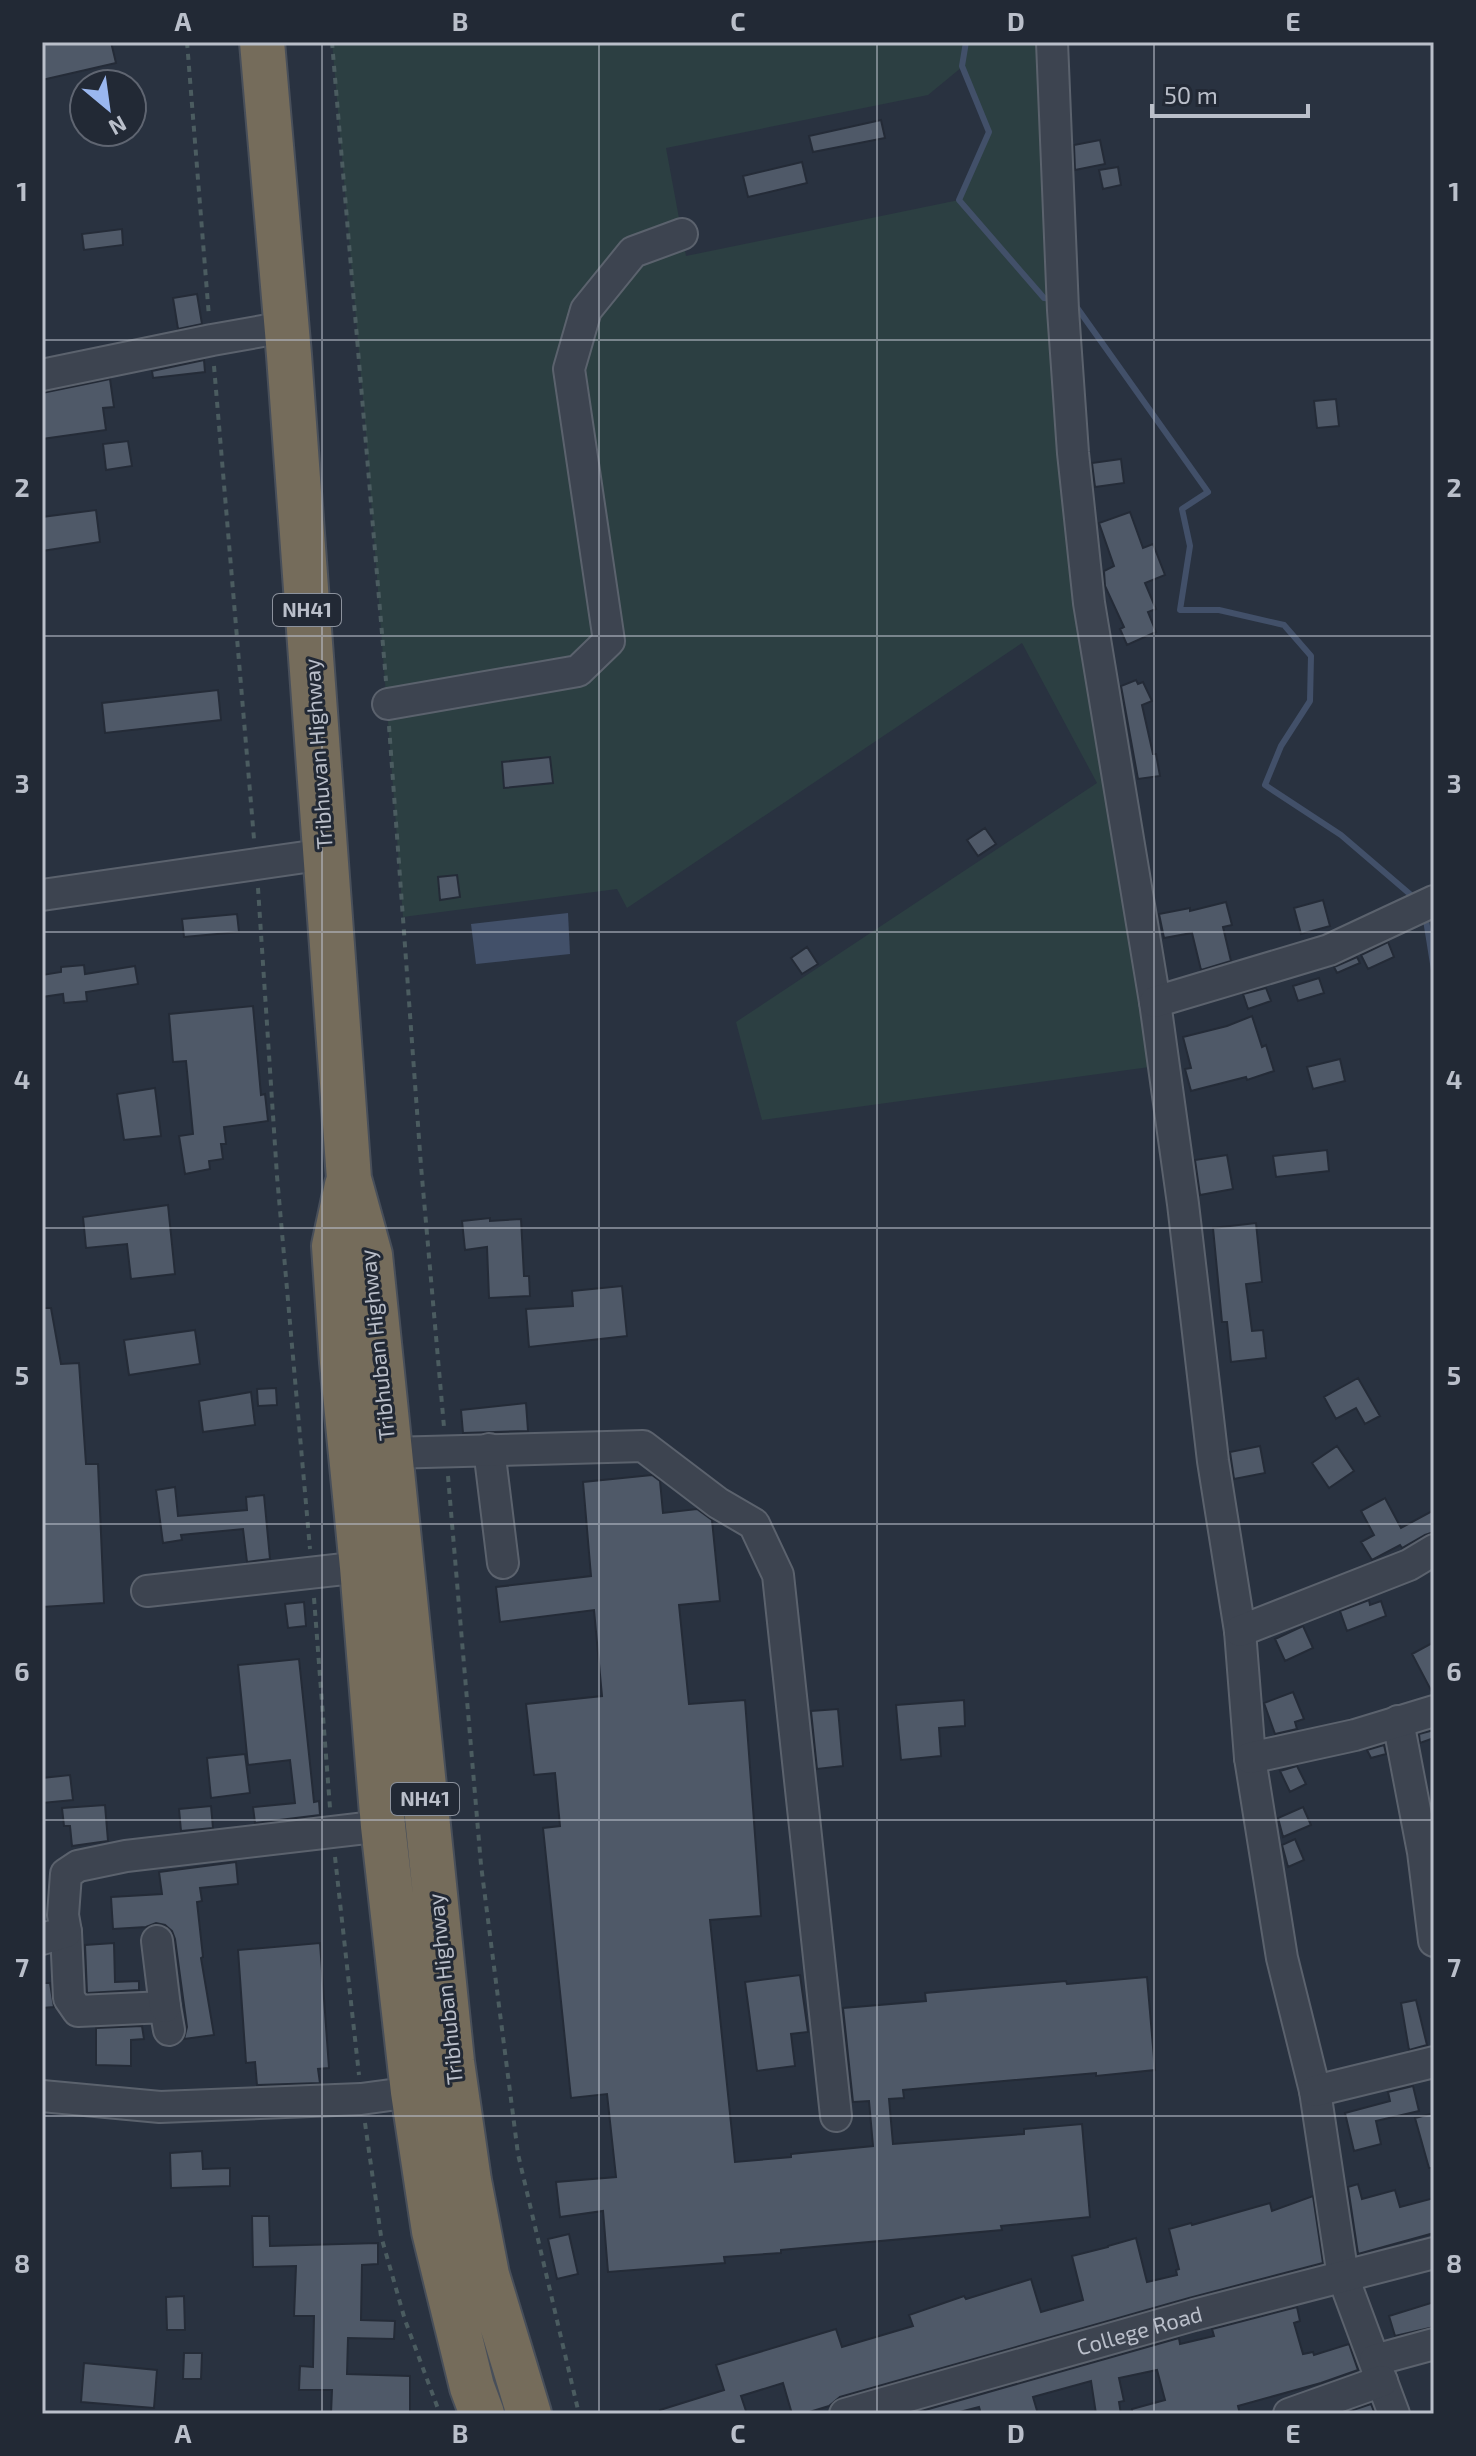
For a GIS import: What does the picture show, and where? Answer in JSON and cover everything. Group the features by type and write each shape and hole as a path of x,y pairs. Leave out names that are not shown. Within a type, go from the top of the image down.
{"highway":[{"name":"Tribhuvan Highway","path":"262,42 349,1179"},
{"name":"Tribhuban Highway","path":"349,1179 370,1255 452,2062 467,2166 487,2275 529,2414"},
{"name":"Tribhuban Highway","path":"349,1179 334,1246 383,1826 413,2092 434,2231 472,2387 482,2414"}],"street":[{"path":"1052,42 1062,298 1073,453 1089,603 1155,1002 1183,1204 1213,1461 1240,1631 1250,1758 1282,1958 1315,2091 1343,2277 1394,2414"},
{"path":"388,704 578,671 609,641 569,369 586,310 633,252 682,234"},
{"path":"42,375 285,327"},
{"path":"42,895 326,854"},
{"path":"1155,1002 1329,950 1434,901"},
{"path":"388,1453 643,1446 718,1503 754,1524 778,1575 836,2116"},
{"path":"489,1449 503,1563"},
{"path":"1240,1631 1409,1565 1434,1550"},
{"path":"147,1591 362,1567"},
{"path":"1250,1758 1355,1735 1434,1711"},
{"path":"1398,1721 1423,1852 1434,1941"},
{"path":"157,1941 167,2018 78,2011 69,1998 54,1936 63,1915 66,1874 78,1866 126,1856 383,1826"},
{"path":"1315,2091 1434,2062"},
{"path":"42,2096 160,2107 361,2099 413,2092"},
{"name":"College Road","path":"845,2414 1194,2315 1434,2253"},
{"path":"1289,2414 1434,2344"}],"path":[{"path":"187,42 332,1832 361,2099 381,2236 405,2320 440,2414"},
{"path":"332,42 388,704 421,1166 481,1865 518,2154 579,2414"}],"shaded area":[{"path":"332,42 1052,42 1063,310 1164,1065 762,1120 736,1022 1097,783 1022,643 627,908 617,889 403,917","holes":["962,67 989,132 959,200 686,256 666,148 928,95"]}],"water":[{"path":"568,913 570,954 476,964 471,924"}],"building":[{"path":"42,42 111,42 116,63 94,68 68,68 68,74 42,80"},
{"path":"881,120 885,138 813,152 809,136"},
{"path":"1100,140 1105,164 1075,170 1074,145"},
{"path":"802,162 807,183 748,197 743,176"},
{"path":"1118,167 1121,185 1103,189 1099,170"},
{"path":"122,229 123,245 84,250 82,234"},
{"path":"197,294 202,324 178,329 173,298"},
{"path":"204,360 205,372 153,378 152,371"},
{"path":"110,379 114,407 103,408 106,430 42,439 42,393"},
{"path":"1336,399 1339,426 1317,428 1314,401"},
{"path":"128,441 132,466 106,470 103,444"},
{"path":"1121,459 1124,483 1095,487 1092,463"},
{"path":"96,510 100,542 42,551 42,517"},
{"path":"1130,512 1143,548 1153,544 1165,575 1145,583 1156,609 1148,612 1156,632 1127,645 1120,629 1124,627 1105,586 1104,571 1114,566 1099,523"},
{"path":"1136,680 1138,684 1143,682 1152,701 1142,705 1160,776 1138,779 1121,686"},
{"path":"218,690 221,720 105,733 102,703"},
{"path":"550,757 553,783 504,788 502,762"},
{"path":"985,828 996,844 978,856 967,840"},
{"path":"457,875 460,897 440,900 438,877"},
{"path":"1323,900 1330,926 1301,934 1294,908"},
{"path":"1226,902 1232,925 1223,927 1231,961 1201,970 1192,933 1164,938 1159,914 1190,908 1190,911"},
{"path":"237,914 239,932 184,937 182,919"},
{"path":"1388,942 1394,957 1368,969 1361,955"},
{"path":"807,947 818,964 802,974 791,958"},
{"path":"1357,957 1360,963 1337,973 1334,967"},
{"path":"84,965 85,974 135,966 138,984 86,992 87,1001 64,1003 63,994 42,997 42,975 61,972 61,967"},
{"path":"1319,978 1324,993 1298,1001 1293,986"},
{"path":"1266,988 1271,1001 1248,1009 1243,994"},
{"path":"253,1006 261,1095 265,1094 268,1121 224,1127 226,1144 221,1144 223,1159 209,1161 210,1169 185,1174 179,1136 193,1134 186,1061 173,1062 169,1014"},
{"path":"1252,1016 1274,1071 1247,1080 1246,1077 1191,1091 1185,1069 1191,1068 1183,1037"},
{"path":"1340,1059 1345,1081 1313,1089 1307,1067"},
{"path":"155,1088 161,1136 124,1140 117,1094"},
{"path":"1327,1150 1329,1171 1276,1177 1273,1156"},
{"path":"1227,1155 1233,1189 1200,1195 1195,1160"},
{"path":"168,1205 175,1274 131,1279 127,1244 86,1248 83,1217"},
{"path":"490,1218 490,1221 521,1219 524,1276 529,1276 530,1296 489,1298 487,1247 465,1250 462,1221"},
{"path":"1256,1223 1262,1282 1246,1284 1252,1331 1263,1330 1266,1358 1231,1362 1227,1322 1222,1322 1213,1228"},
{"path":"622,1286 627,1336 529,1347 526,1309 573,1306 572,1291"},
{"path":"42,1308 51,1308 61,1364 79,1363 86,1464 98,1464 104,1603 42,1607"},
{"path":"195,1330 200,1364 129,1375 124,1340"},
{"path":"1358,1378 1380,1416 1365,1424 1356,1408 1336,1419 1324,1397"},
{"path":"276,1388 277,1405 258,1406 257,1389"},
{"path":"251,1392 255,1425 203,1432 199,1401"},
{"path":"526,1403 528,1431 463,1433 461,1410"},
{"path":"1260,1446 1265,1473 1234,1479 1230,1452"},
{"path":"1337,1446 1354,1471 1329,1488 1312,1463"},
{"path":"652,1475 660,1481 663,1513 697,1509 712,1520 720,1601 679,1605 689,1704 745,1700 761,1916 710,1920 735,2162 873,2146 869,2101 853,2102 843,2008 926,2001 925,1993 1147,1977 1155,2070 903,2090 904,2098 889,2099 893,2144 1024,2134 1024,2129 1082,2124 1090,2217 1001,2226 1002,2230 724,2257 725,2263 608,2272 603,2211 560,2217 556,2182 616,2177 607,2094 571,2098 543,1828 560,1826 555,1773 534,1775 526,1704 602,1696 594,1610 500,1622 496,1587 591,1576 583,1482"},
{"path":"175,1487 178,1516 247,1510 246,1497 264,1495 270,1559 247,1562 243,1529 181,1535 182,1540 163,1543 156,1490"},
{"path":"1385,1498 1401,1528 1434,1510 1434,1532 1372,1560 1361,1542 1374,1535 1361,1511"},
{"path":"1369,1600 1370,1605 1381,1601 1386,1616 1347,1631 1340,1611"},
{"path":"304,1602 306,1626 288,1628 285,1604"},
{"path":"1303,1626 1313,1648 1285,1661 1275,1639"},
{"path":"1434,1642 1434,1694 1433,1694 1412,1654"},
{"path":"299,1659 314,1802 319,1801 320,1815 255,1823 253,1807 295,1803 290,1760 248,1765 238,1665"},
{"path":"1293,1692 1304,1719 1295,1722 1297,1729 1275,1734 1264,1703"},
{"path":"964,1700 965,1726 939,1728 941,1756 901,1760 896,1705"},
{"path":"838,1709 843,1766 817,1769 811,1711"},
{"path":"1434,1730 1434,1738 1420,1743 1419,1734"},
{"path":"1384,1745 1386,1754 1371,1758 1367,1750"},
{"path":"245,1754 250,1793 211,1798 207,1758"},
{"path":"1297,1766 1306,1784 1290,1792 1280,1771"},
{"path":"70,1775 73,1800 42,1803 42,1778"},
{"path":"105,1805 108,1841 72,1846 70,1826 64,1826 62,1808"},
{"path":"211,1806 213,1828 181,1831 179,1809"},
{"path":"1303,1807 1311,1825 1283,1837 1278,1818"},
{"path":"1295,1839 1304,1860 1288,1867 1282,1845"},
{"path":"236,1862 238,1884 200,1888 202,1901 197,1902 201,1958 214,2035 184,2039 187,2027 172,1931 156,1923 146,1927 113,1929 111,1897 162,1894 159,1872"},
{"path":"114,1943 115,1982 139,1981 139,1990 87,1993 85,1945"},
{"path":"320,1943 329,2068 318,2069 320,2083 257,2085 255,2062 246,2063 238,1950"},
{"path":"800,1975 808,2032 791,2034 795,2066 757,2071 745,1982"},
{"path":"42,1983 50,1983 54,2007 42,2008"},
{"path":"1416,2000 1427,2045 1409,2050 1401,2003"},
{"path":"142,2026 144,2039 131,2040 131,2066 96,2065 96,2028"},
{"path":"1413,2086 1419,2111 1376,2121 1381,2144 1354,2151 1345,2113 1390,2101 1388,2092"},
{"path":"1434,2113 1434,2168 1429,2168 1415,2118"},
{"path":"202,2151 203,2169 230,2168 230,2186 171,2188 170,2153"},
{"path":"1358,2184 1362,2199 1395,2190 1400,2207 1434,2198 1434,2233 1358,2254 1348,2187"},
{"path":"1313,2196 1323,2263 840,2397 829,2406 803,2414 792,2414 783,2383 741,2396 747,2414 661,2414 660,2410 724,2390 716,2365 836,2329 842,2347 913,2326 909,2315 964,2296 966,2299 1031,2279 1041,2312 1083,2300 1072,2256 1136,2238 1147,2282 1177,2275 1176,2270 1179,2269 1169,2229 1270,2203 1272,2211"},
{"path":"252,2216 269,2216 270,2246 378,2243 378,2264 362,2265 361,2320 395,2321 394,2339 348,2338 347,2374 410,2376 410,2414 331,2414 332,2390 299,2390 300,2366 313,2367 314,2316 294,2316 296,2266 253,2267"},
{"path":"569,2234 578,2274 557,2279 548,2239"},
{"path":"184,2296 185,2330 167,2330 166,2297"},
{"path":"1434,2302 1434,2327 1395,2336 1389,2316"},
{"path":"1297,2307 1300,2321 1294,2323 1303,2354 1313,2352 1314,2355 1349,2344 1358,2370 1238,2406 1240,2414 1132,2414 1132,2409 1165,2400 1157,2370 1119,2378 1124,2401 1119,2402 1121,2414 1096,2414 1091,2381 1033,2397 1038,2414 981,2414 979,2407 952,2414 911,2414 1179,2338 1180,2344 1214,2336 1212,2329"},
{"path":"184,2353 202,2353 201,2379 183,2379"},
{"path":"84,2363 157,2370 154,2408 81,2402"},
{"path":"1371,2404 1375,2414 1351,2414 1350,2411"}],"waterway":[{"path":"966,42 962,66 989,132 959,200 1044,298 1054,299"},
{"path":"1073,302 1208,492 1182,509 1190,546 1180,610 1219,610 1284,625 1311,656 1310,701 1281,746 1265,785 1341,835 1411,895"},
{"path":"1426,920 1434,970"}]}
